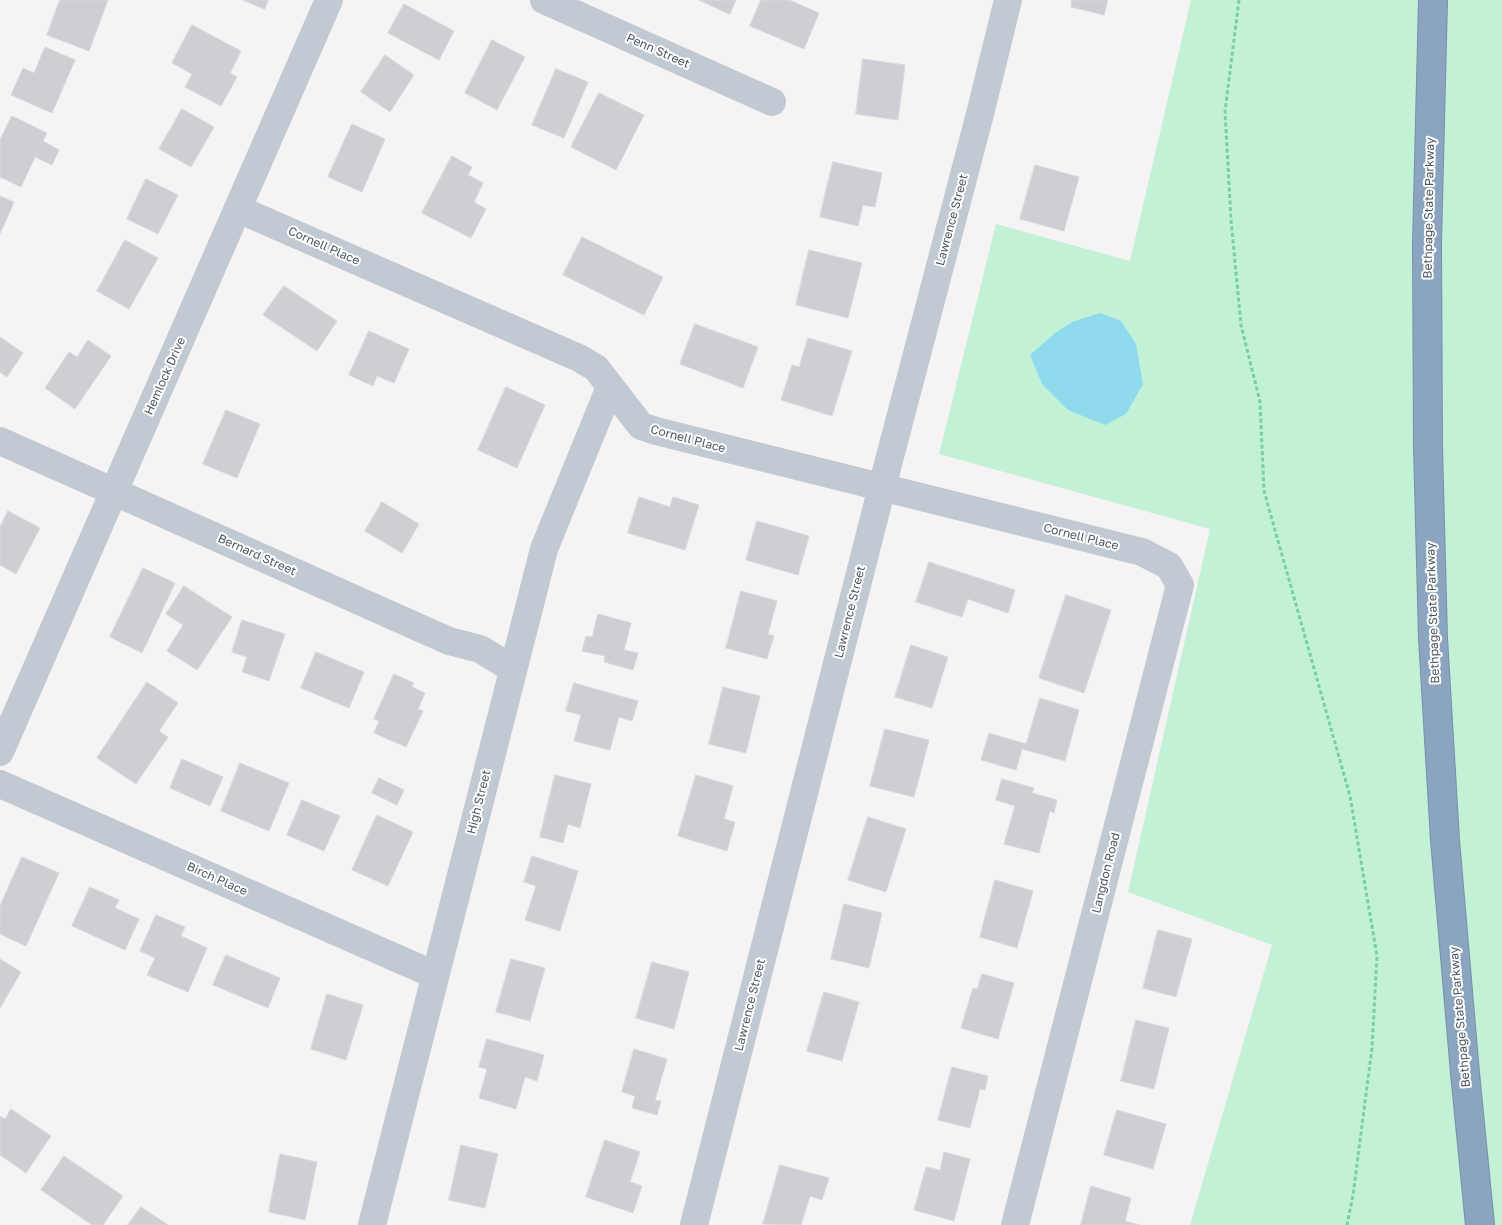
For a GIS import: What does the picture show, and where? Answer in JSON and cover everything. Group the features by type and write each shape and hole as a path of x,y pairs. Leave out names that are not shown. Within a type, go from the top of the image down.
{"highway":[{"name":"Bethpage State Parkway","path":"1433,0 1428,302 1428,447 1433,638 1446,850 1464,1073 1480,1225"}],"street":[{"name":"Hemlock Drive","path":"0,752 329,0"},
{"name":"Penn Street","path":"544,0 772,102"},
{"name":"Lawrence Street","path":"694,1225 1008,0"},
{"name":"Cornell Place","path":"238,209 579,358 596,368 641,426 1129,548"},
{"name":"High Street","path":"372,1225 544,549 610,387"},
{"name":"Bernard Street","path":"0,442 449,641 480,649 513,668"},
{"name":"Langdon Road","path":"1015,1225 1180,585 1169,566 1142,552 1129,548"},
{"name":"Birch Place","path":"0,784 435,975"}],"path":[{"path":"1239,0 1225,111 1231,220 1241,325 1260,402 1264,491 1350,796 1377,956 1372,1048 1353,1195 1347,1225"}],"green space":[{"path":"1191,0 1502,0 1502,1225 1190,1225 1272,945 1128,892 1210,529 939,454 996,224 1130,261"}],"water":[{"path":"1100,313 1121,321 1136,344 1143,384 1126,414 1105,425 1068,410 1042,384 1030,355 1055,333 1072,322"}],"building":[{"path":"60,0 108,0 89,51 47,35"},
{"path":"243,0 268,0 265,9"},
{"path":"699,0 736,0 730,14"},
{"path":"761,0 789,0 819,13 804,49 750,26"},
{"path":"1072,0 1108,0 1104,15 1071,7"},
{"path":"404,4 454,31 439,60 388,33"},
{"path":"192,25 241,51 230,73 237,77 221,106 185,87 192,74 172,63"},
{"path":"492,40 525,57 497,110 465,93"},
{"path":"45,47 75,60 52,113 11,95 23,68 34,73"},
{"path":"385,55 414,75 390,112 361,92"},
{"path":"863,59 905,65 898,120 856,114"},
{"path":"556,69 588,82 564,138 532,125"},
{"path":"599,93 644,115 616,170 571,147"},
{"path":"182,109 214,127 191,167 159,149"},
{"path":"12,116 47,133 43,141 59,150 52,165 35,157 21,187 0,177 0,140"},
{"path":"352,124 385,139 362,192 328,177"},
{"path":"452,156 472,167 468,175 483,183 474,202 486,209 471,238 422,213"},
{"path":"833,162 882,173 875,207 863,205 858,226 820,217"},
{"path":"1035,165 1079,177 1064,231 1020,219"},
{"path":"146,179 178,195 158,234 127,219"},
{"path":"0,196 14,202 0,234"},
{"path":"582,237 663,277 644,315 563,275"},
{"path":"125,240 158,258 129,309 97,291"},
{"path":"809,250 862,263 848,318 796,305"},
{"path":"284,286 337,321 317,351 263,315"},
{"path":"695,324 758,347 743,388 680,364"},
{"path":"369,331 409,349 394,383 377,376 373,386 349,375"},
{"path":"0,337 23,353 7,377 0,372"},
{"path":"808,338 852,351 832,416 781,400 792,365 799,367"},
{"path":"88,340 111,356 75,409 45,388 69,352 77,357"},
{"path":"506,387 545,405 517,468 478,450"},
{"path":"226,410 260,424 237,478 203,464"},
{"path":"639,497 670,507 673,497 699,505 685,550 628,533"},
{"path":"382,502 419,524 402,553 365,531"},
{"path":"8,511 40,528 16,574 0,565 0,527"},
{"path":"757,521 809,536 798,575 746,560"},
{"path":"929,562 1015,590 1008,613 968,599 962,617 916,602"},
{"path":"143,568 175,583 142,653 110,637"},
{"path":"184,586 232,617 197,670 167,651 183,625 166,614"},
{"path":"741,591 777,601 768,634 774,636 767,659 726,648"},
{"path":"1066,595 1111,610 1084,693 1039,678"},
{"path":"598,614 631,623 624,650 638,653 633,670 604,662 605,656 582,651 586,636 592,637"},
{"path":"242,620 285,634 269,681 242,672 247,657 232,652"},
{"path":"911,645 948,657 932,708 895,697"},
{"path":"316,652 364,672 349,708 301,688"},
{"path":"394,674 414,683 412,687 425,693 418,709 423,711 406,747 374,733 379,721 374,719"},
{"path":"147,682 178,703 159,731 168,737 136,784 97,758"},
{"path":"574,683 638,701 632,721 619,717 610,750 574,741 581,715 566,711"},
{"path":"723,687 760,696 746,753 709,744"},
{"path":"1040,698 1079,710 1065,761 1022,749 1016,770 981,760 989,733 1026,744"},
{"path":"885,729 929,740 914,797 870,786"},
{"path":"182,759 223,777 210,806 170,788"},
{"path":"240,763 289,783 269,831 221,811"},
{"path":"555,775 591,784 580,828 568,824 563,843 540,837"},
{"path":"696,775 733,786 724,819 735,822 727,851 678,836"},
{"path":"379,778 404,790 397,805 372,793"},
{"path":"1002,779 1034,788 1032,793 1057,800 1054,813 1050,811 1039,853 1004,844 1015,806 996,800"},
{"path":"302,800 340,816 324,851 287,835"},
{"path":"377,815 413,832 388,886 352,870"},
{"path":"868,817 906,829 886,892 848,880"},
{"path":"532,856 578,871 560,931 525,920 536,886 524,882"},
{"path":"22,857 59,873 26,946 0,934 0,906"},
{"path":"995,880 1033,891 1017,948 980,937"},
{"path":"90,887 119,900 115,908 139,919 125,950 72,926"},
{"path":"844,904 882,913 869,968 831,959"},
{"path":"156,915 185,927 181,936 207,948 188,992 147,975 155,958 140,951"},
{"path":"1158,930 1192,939 1176,997 1143,988"},
{"path":"226,955 280,978 268,1008 213,985"},
{"path":"0,959 21,972 0,1008"},
{"path":"511,959 545,968 530,1021 496,1012"},
{"path":"652,962 689,972 674,1029 636,1018"},
{"path":"982,974 1014,983 998,1039 961,1028 973,988 977,989"},
{"path":"824,992 859,1002 842,1061 807,1051"},
{"path":"327,994 363,1005 346,1060 311,1049"},
{"path":"1136,1020 1169,1028 1154,1089 1121,1081"},
{"path":"487,1039 544,1055 537,1081 525,1077 516,1109 479,1098 487,1069 479,1067"},
{"path":"634,1049 667,1059 655,1100 661,1101 657,1115 632,1108 635,1096 622,1092"},
{"path":"952,1067 988,1076 985,1090 980,1089 970,1128 938,1120"},
{"path":"11,1109 51,1136 26,1173 0,1155 0,1116 5,1119"},
{"path":"1117,1110 1166,1124 1153,1169 1104,1155"},
{"path":"605,1140 640,1152 630,1182 642,1186 633,1213 586,1197"},
{"path":"461,1145 498,1154 485,1208 449,1200"},
{"path":"944,1152 970,1159 954,1221 914,1210 926,1167 940,1170"},
{"path":"280,1154 317,1162 305,1220 269,1212"},
{"path":"64,1156 123,1196 103,1225 92,1225 41,1190"},
{"path":"780,1165 829,1178 822,1200 810,1196 801,1225 763,1224"},
{"path":"1091,1186 1131,1198 1125,1221 1140,1225 1081,1225"},
{"path":"141,1207 168,1225 128,1225"}]}
